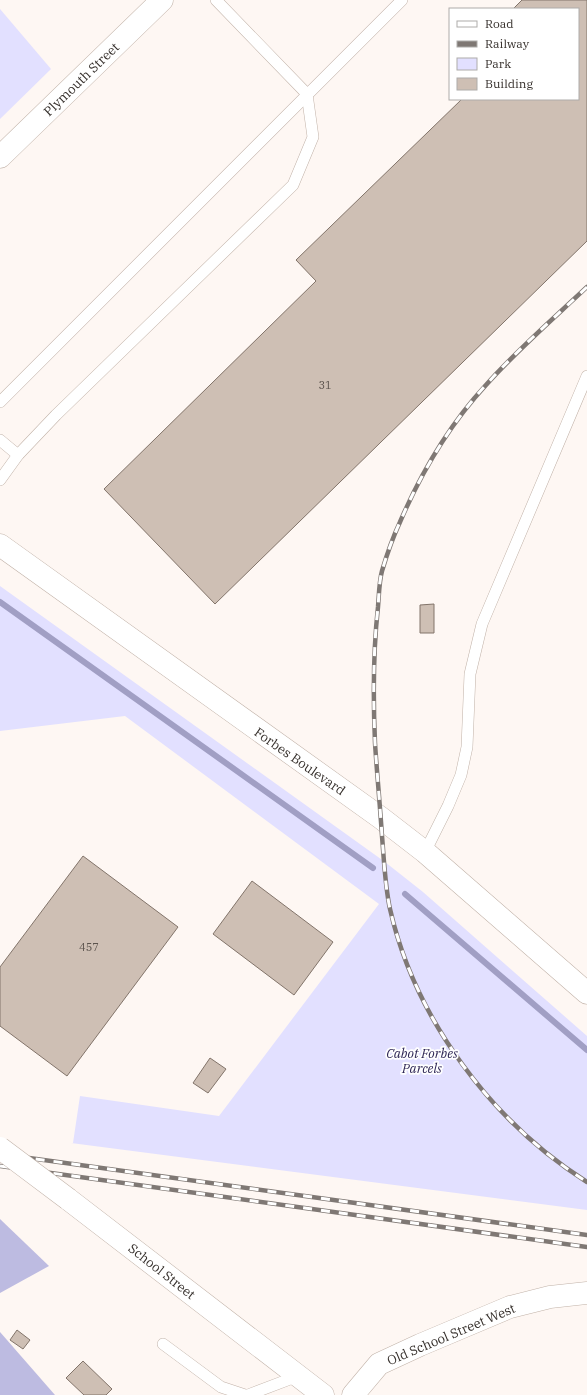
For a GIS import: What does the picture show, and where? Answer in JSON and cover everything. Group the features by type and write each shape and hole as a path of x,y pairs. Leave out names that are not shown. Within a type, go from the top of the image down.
{"street":[{"name":"Plymouth Street","path":"0,157 162,0"},
{"name":"Forbes Boulevard","path":"0,545 381,818 425,852 587,993"},
{"name":"School Street","path":"0,1148 323,1395"},
{"name":"Old School Street West","path":"353,1395 379,1364 420,1345 510,1308 550,1297 587,1293"}],"lane":[{"path":"0,480 18,455 62,409 293,185 313,137 307,94 216,0"},
{"path":"0,402 402,0"},
{"path":"425,852 448,806 461,775 467,747 470,674 482,624 587,376"},
{"path":"0,440 18,455"},
{"path":"163,1344 221,1387 246,1395 298,1376"}],"green space":[{"path":"0,9 51,69 0,119"},
{"name":"Cabot Forbes Parcels","path":"0,586 385,862 423,892 587,1036 587,1210 71,1143 73,1143 80,1096 219,1116 379,904 125,716 0,731"}],"shaded area":[{"path":"0,1219 49,1266 0,1293"},
{"path":"0,1332 55,1395 0,1395"}],"building":[{"path":"522,0 587,0 587,241 215,604 104,489 316,281 296,260 461,100 579,100 579,8 514,8"},
{"path":"434,604 434,633 420,633 420,605"},
{"path":"83,856 178,927 67,1076 0,1026 0,967"},
{"path":"252,881 333,942 294,995 213,934"},
{"path":"210,1058 226,1069 208,1093 193,1083"},
{"path":"17,1330 30,1340 23,1349 10,1340"},
{"path":"83,1361 112,1389 106,1395 84,1395 66,1378"}],"waterway":[{"path":"0,602 373,868"},
{"path":"405,894 587,1050"}],"railway":[{"path":"587,287 510,359 473,400 460,416 427,467 417,485 395,534 381,575 374,658 375,743 387,891 390,909 402,950 418,990 438,1028 462,1064 490,1098 520,1130 552,1158 587,1182"},
{"path":"0,1154 587,1235"},
{"path":"0,1166 587,1247"}]}
